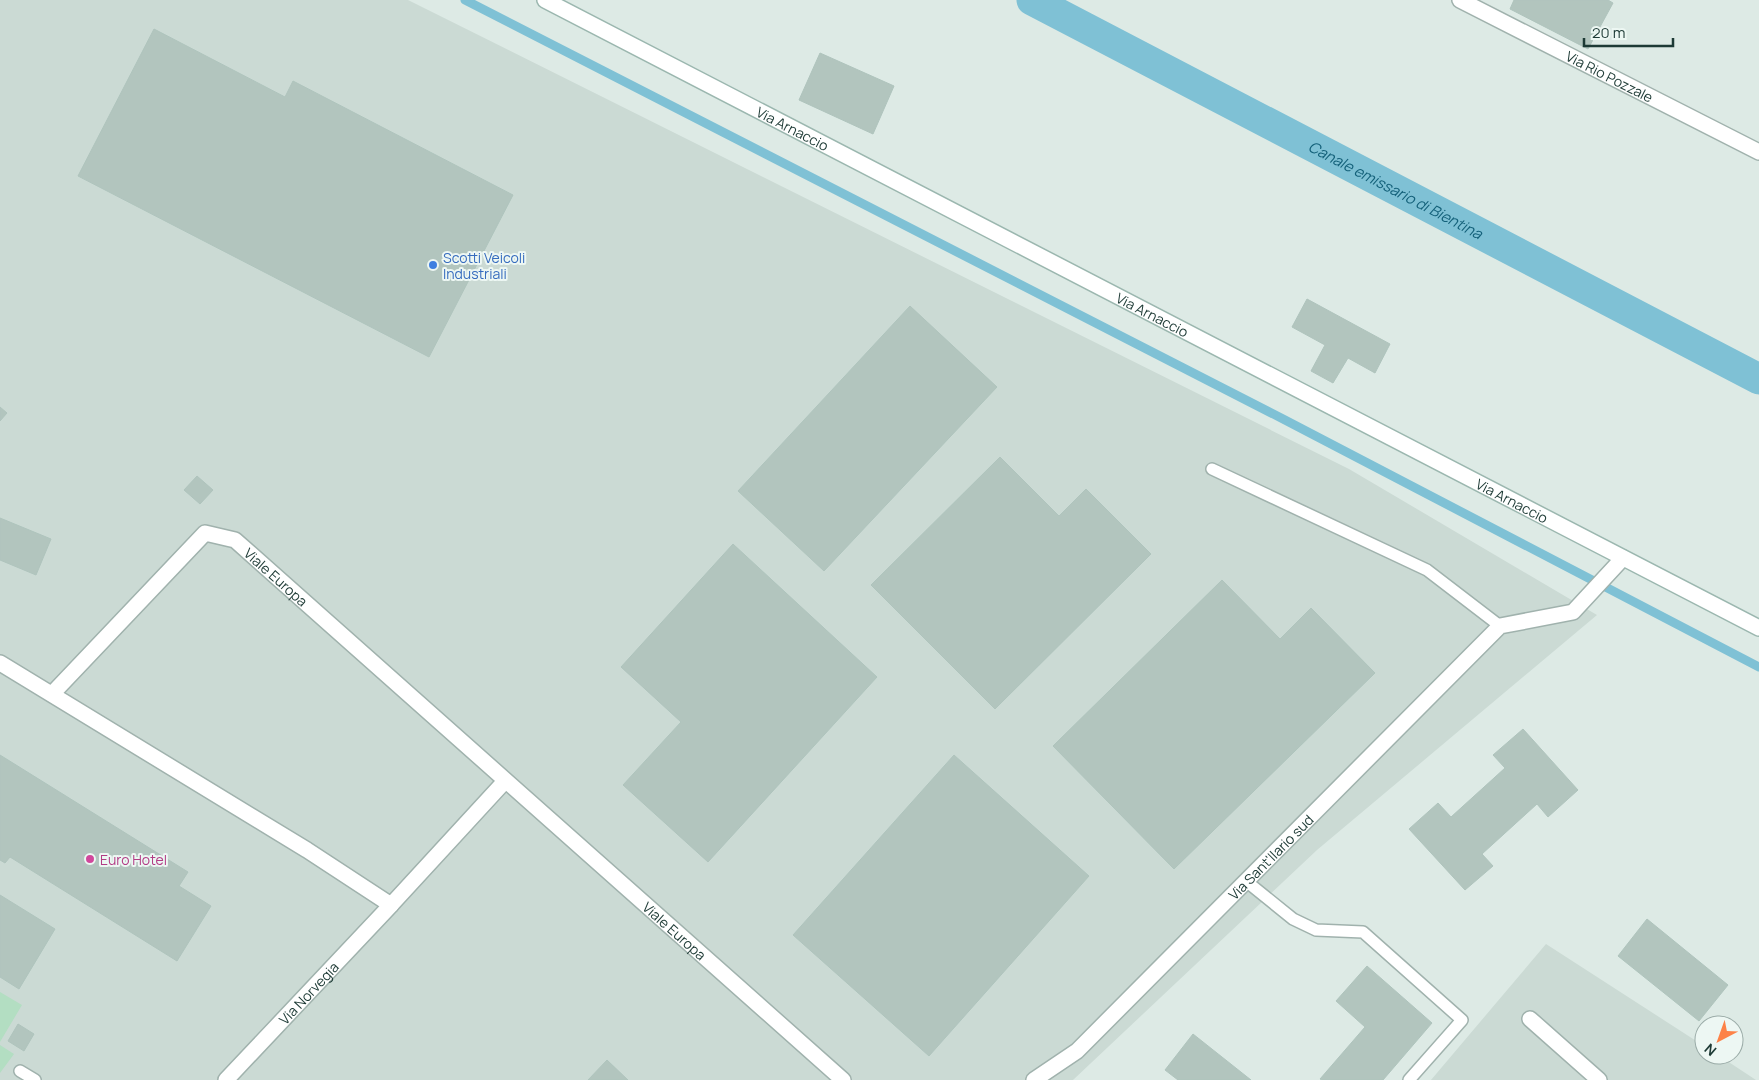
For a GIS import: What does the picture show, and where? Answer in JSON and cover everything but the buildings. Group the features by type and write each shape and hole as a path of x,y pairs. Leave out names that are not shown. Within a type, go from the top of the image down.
{"street":[{"name":"Via Arnaccio","path":"545,0 1546,516 1759,628"},
{"name":"Via Rio Pozzale","path":"1460,0 1759,152"},
{"name":"Viale Europa","path":"52,694 205,533 235,540 843,1080"},
{"path":"1500,626 1573,612 1623,558"},
{"name":"Via Sant'Ilario sud","path":"1034,1080 1077,1051 1500,626"},
{"path":"0,663 307,850 391,905 505,781"},
{"name":"Via Norvegia","path":"226,1080 391,905"},
{"path":"1530,1019 1599,1080"}],"lane":[{"path":"1212,469 1427,570 1500,626"},
{"path":"1246,880 1293,920 1316,930 1363,932 1462,1020 1409,1080"},
{"path":"20,1071 35,1080"}],"shaded area":[{"path":"0,0 408,0 1349,469 1597,615 1317,850 1073,1080 0,1080"},
{"path":"1546,944 1694,1040 1694,1065 1733,1065 1756,1080 1431,1080"}],"green space":[{"path":"0,992 22,1005 0,1042"},
{"path":"0,1045 14,1054 0,1073"}],"waterway":[{"path":"465,0 1285,420 1759,667"},
{"name":"Canale emissario di Bientina","path":"1032,0 1759,379"}],"place":[{"name":"Scotti Veicoli Industriali","path":"433,265"},
{"name":"Euro Hotel","path":"90,859"}]}
